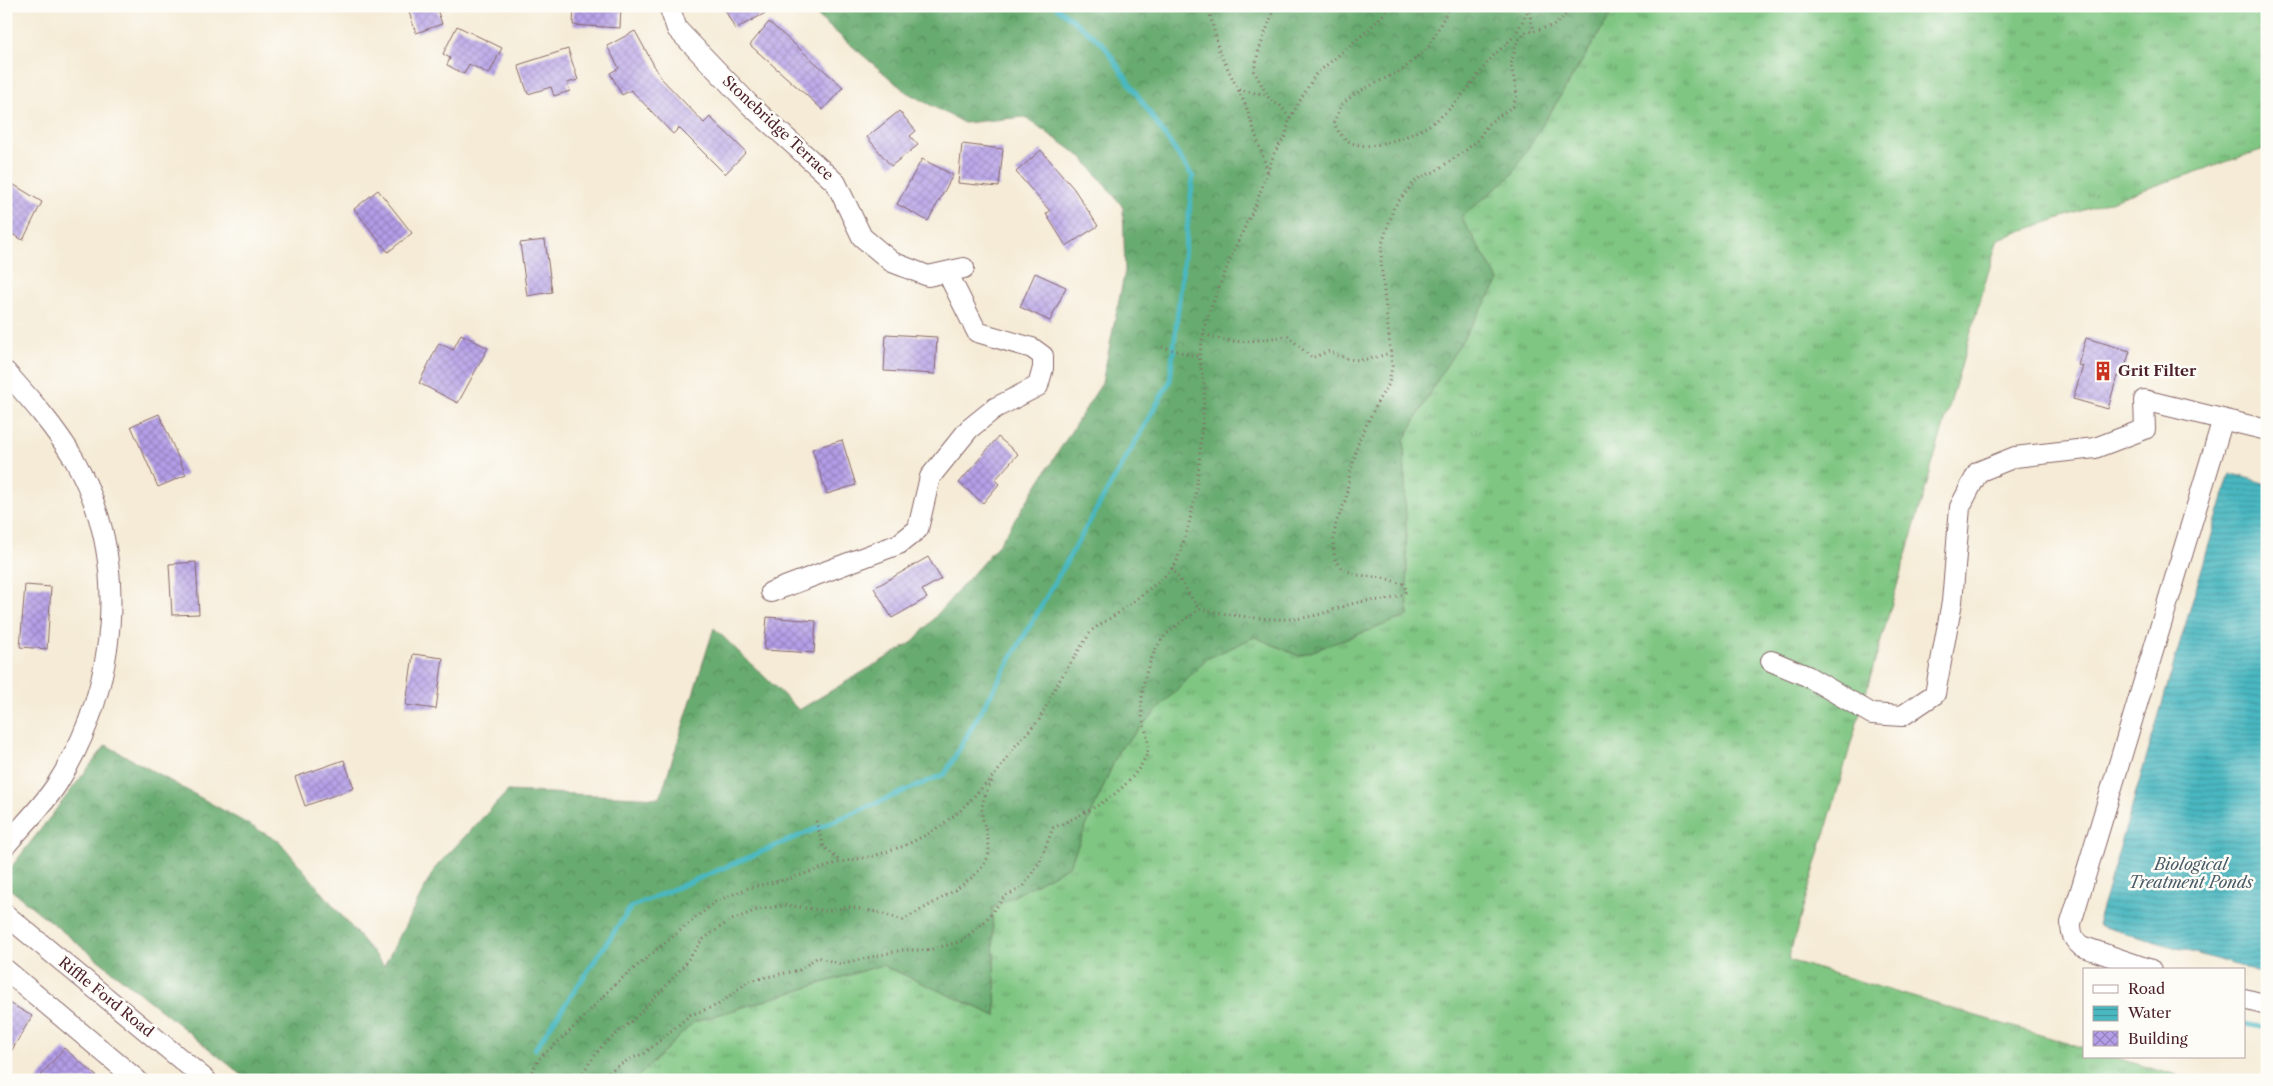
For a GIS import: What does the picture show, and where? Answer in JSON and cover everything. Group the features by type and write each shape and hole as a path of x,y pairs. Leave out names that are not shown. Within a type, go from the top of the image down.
{"street":[{"name":"Stonebridge Terrace","path":"669,6 677,29 751,106 836,183 862,237 892,262 928,276 956,270 965,312 977,332 1032,348 1043,356 1043,368 1038,386 995,408 969,429 930,477 918,529 899,544 771,592"},
{"path":"6,372 44,414 74,459 90,494 107,550 111,601 110,641 103,681 80,743 57,785 6,845"},
{"path":"1771,661 1808,676 1872,714 1902,716 1935,694 1952,602 1960,507 1978,472 2015,457 2095,448 2145,429 2144,400 2267,430"},
{"path":"2145,968 2081,946 2074,940 2071,933 2071,923 2223,419"},
{"name":"Riffle Ford Road","path":"6,915 206,1080"},
{"path":"6,970 137,1080"},
{"path":"2246,1000 2267,1006"}],"path":[{"path":"1208,6 1219,51 1246,106 1268,173"},
{"path":"1275,6 1258,53 1254,71 1270,100 1280,105 1290,118"},
{"path":"527,1080 539,1059 575,1026 615,984 715,902 748,888 792,878 841,862 874,856 904,846 930,833 959,812 994,775 1016,745 1039,720 1059,681 1092,630 1118,614 1161,580 1176,564 1195,499 1203,433 1205,389 1199,357 1203,334 1206,320 1232,252 1256,204 1275,151 1285,137 1290,118 1316,75 1367,32 1392,6"},
{"path":"1450,6 1428,48 1402,70 1356,93 1342,104 1334,122 1338,132 1348,142 1363,147 1422,132 1449,111 1470,88 1491,59 1514,36 1531,6"},
{"path":"1172,568 1199,609 1248,617 1312,617 1336,607 1363,601 1389,601 1407,592 1402,584 1342,569 1335,560 1333,542 1336,523 1346,499 1349,478 1359,440 1379,399 1389,384 1392,366 1390,332 1381,263 1382,244 1394,207 1420,177 1434,172 1466,150 1478,140 1488,124 1513,106 1517,95 1511,64 1513,52 1525,32 1555,25 1574,6"},
{"path":"1528,11 1534,31"},
{"path":"1238,90 1267,95"},
{"path":"1203,334 1223,342 1246,343 1288,336 1312,358 1329,351 1347,360 1367,360 1390,353"},
{"path":"1162,347 1199,357"},
{"path":"603,1080 608,1072 630,1059 645,1053 690,1015 718,1005 749,981 799,970 818,957 840,964 902,950 929,950 962,941 985,922 1004,897 1023,887 1040,860 1053,828 1100,804 1124,786 1146,757 1148,736 1142,714 1144,679 1161,641 1199,609"},
{"path":"577,1080 602,1046 632,1021 664,988 685,964 702,940 729,921 757,910 786,905 826,911 849,908 877,912 903,920 959,889 981,867 988,855 987,836 982,813 983,800 994,775"},
{"path":"816,821 824,847 841,862"}],"green space":[{"path":"812,6 1616,6 1511,176 1461,217 1499,281 1438,379 1404,440 1408,616 1299,656 1255,637 1206,659 1119,750 1069,866 992,908 996,1016 882,965 694,1022 635,1080 248,1080 6,886 6,874 106,745 280,842 384,966 435,868 508,791 660,798 714,628 799,710 913,642 1000,543 1102,383 1125,271 1123,207 1083,158 1025,117 964,123 906,92 817,16"},
{"path":"1616,6 2267,6 2267,148 1998,239 1788,960 2083,1048 2083,1058 2117,1058 2190,1080 635,1080 694,1022 882,965 996,1016 992,908 1069,866 1119,750 1206,659 1255,637 1299,656 1408,616 1404,440 1438,379 1499,281 1461,217 1511,176"}],"water":[{"name":"Biological Treatment Ponds","path":"2230,473 2267,484 2267,974 2097,925"}],"building":[{"path":"407,6 436,6 442,24 416,33"},
{"path":"574,6 621,6 620,28 573,25"},
{"path":"723,6 779,6 735,29"},
{"path":"769,22 843,87 823,110 750,45"},
{"path":"457,26 502,48 489,74 469,64 464,74 447,65 450,58 443,54"},
{"path":"635,31 661,78 704,123 710,117 746,152 725,174 679,128 673,134 631,90 622,95 610,73 619,68 607,46"},
{"path":"568,49 578,80 567,83 570,91 554,96 551,87 528,94 518,65"},
{"path":"899,111 916,131 910,136 918,145 891,166 867,137"},
{"path":"962,144 1003,149 999,187 958,183"},
{"path":"1041,150 1074,189 1098,226 1066,246 1046,214 1050,211 1016,172"},
{"path":"922,159 953,175 928,221 897,204"},
{"path":"6,180 42,202 23,240 6,231"},
{"path":"378,190 412,233 388,252 354,209"},
{"path":"545,240 552,292 527,296 520,243"},
{"path":"1035,273 1066,287 1050,321 1020,307"},
{"path":"461,334 488,348 458,403 419,383 439,343 453,350"},
{"path":"886,334 937,337 935,374 884,371"},
{"name":"Grit Filter","path":"2086,338 2130,351 2122,377 2117,376 2108,409 2073,399 2083,366 2078,365"},
{"path":"159,414 186,475 158,487 131,426"},
{"path":"998,437 1018,454 995,480 999,484 983,503 959,483"},
{"path":"842,440 856,485 827,494 812,449"},
{"path":"928,557 941,579 922,590 927,598 892,618 874,588"},
{"path":"196,562 199,614 172,615 169,564"},
{"path":"25,585 51,587 47,649 20,647"},
{"path":"767,617 816,621 814,653 764,650"},
{"path":"413,654 443,658 436,709 406,705"},
{"path":"344,760 354,788 305,806 295,777"},
{"path":"6,1001 32,1016 6,1060"},
{"path":"64,1048 101,1080 37,1080"}],"waterway":[{"path":"535,1049 631,907 945,774 1170,381 1193,177 1103,44 1055,6"},
{"path":"2246,1024 2267,1028"}],"place":[{"name":"Grit Filter","path":"2103,371"}]}
